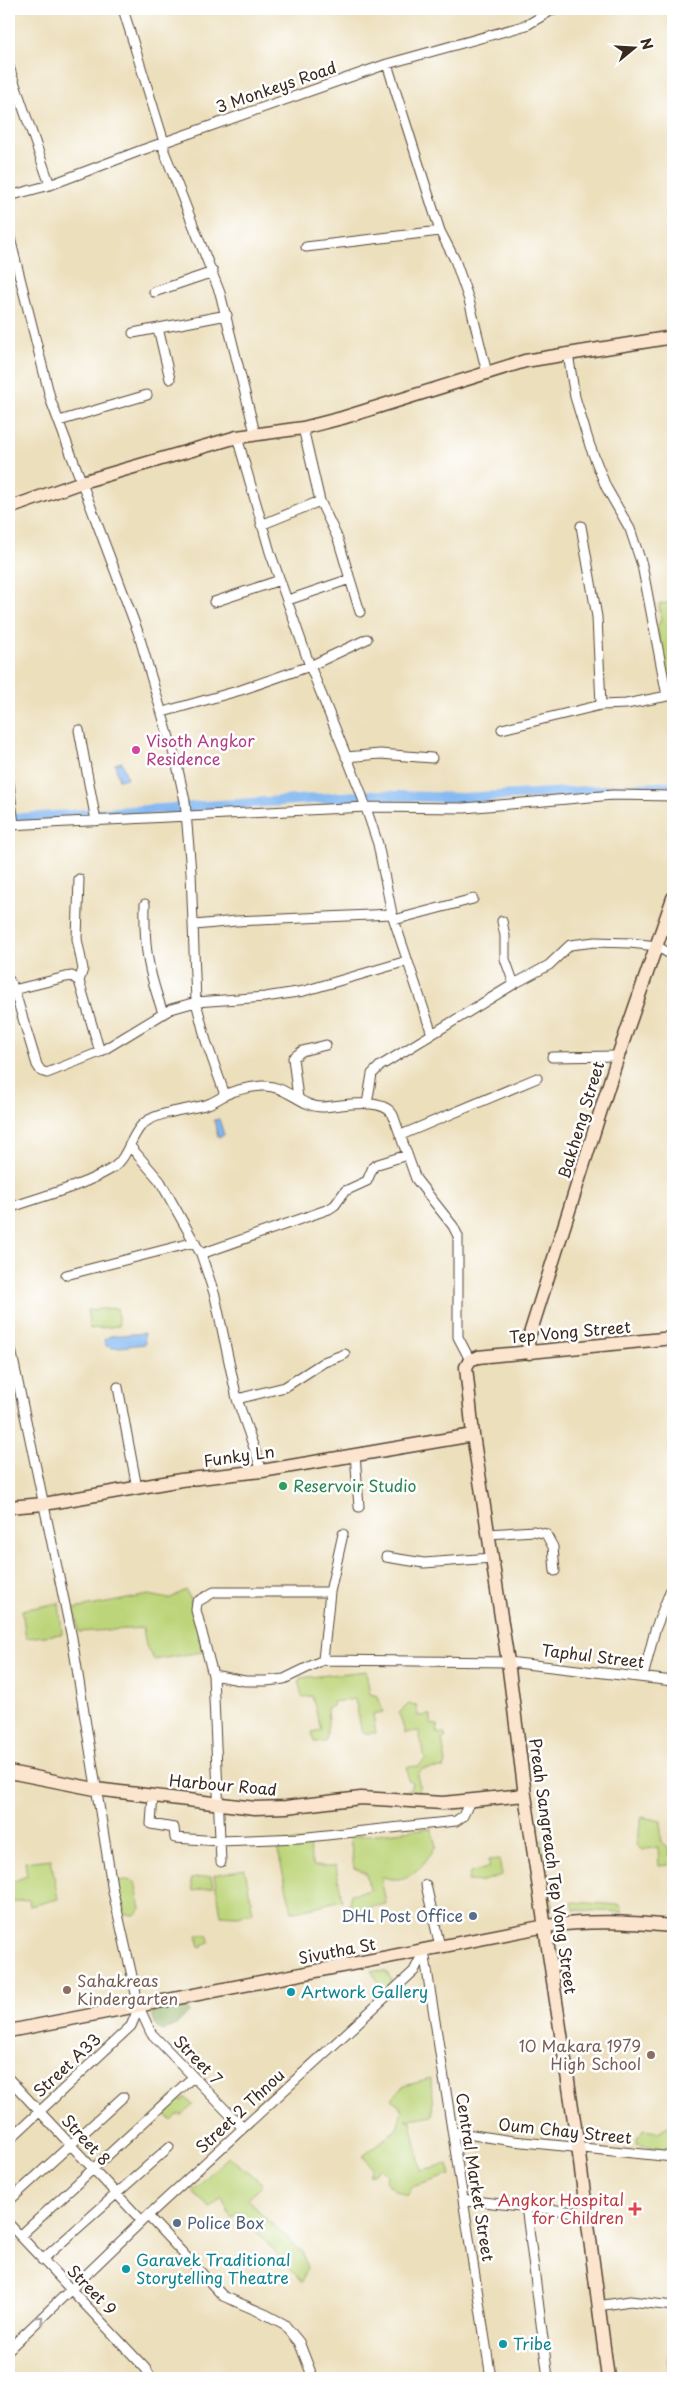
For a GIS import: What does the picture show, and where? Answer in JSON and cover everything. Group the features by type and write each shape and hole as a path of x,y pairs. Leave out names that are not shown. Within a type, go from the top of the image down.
{"street":[{"path":"123,9 164,142 164,151 213,272 227,315 255,433"},
{"name":"3 Monkeys Road","path":"9,196 50,185 164,142 387,64 527,25 554,9"},
{"path":"387,64 440,231 464,287 487,373"},
{"path":"9,66 50,185"},
{"path":"306,247 440,231"},
{"path":"9,234 43,373 59,421 127,599 163,712 185,801 195,925 196,1002 206,1041 226,1095"},
{"path":"154,292 213,272"},
{"path":"133,333 227,315"},
{"path":"158,328 170,379"},
{"path":"9,508 82,482 237,436 303,428 394,403 525,361 673,336"},
{"path":"502,729 601,705 626,704 670,696 642,565 630,529 606,487 590,446 575,397 568,354"},
{"path":"59,421 147,395"},
{"path":"303,428 320,501 338,539 360,612"},
{"path":"237,436 261,525 280,580 310,666 360,790 378,844 393,917 432,1034"},
{"path":"261,525 320,501"},
{"path":"581,526 597,617 601,705"},
{"path":"288,600 350,579"},
{"path":"214,602 280,580"},
{"path":"163,712 241,690 310,666 367,639"},
{"path":"79,730 96,818"},
{"path":"346,757 380,754 432,758"},
{"path":"9,783 12,823 364,803 464,808 613,795 673,796"},
{"path":"79,879 76,933 82,969 79,981 100,1052"},
{"name":"Bakheng Street","path":"529,1353 528,1340 618,1056 673,898"},
{"path":"195,925 236,921 393,917 473,899"},
{"path":"145,904 144,939 147,964 163,1013"},
{"path":"502,921 505,936 505,959 514,984"},
{"path":"366,1104 372,1074 376,1070 514,984 550,965 570,945 604,942 657,946 673,956"},
{"path":"9,980 37,1065 41,1072 47,1073 100,1052 163,1013 196,1002 265,997 304,991 407,961"},
{"path":"12,990 66,976 72,976 79,981"},
{"path":"298,1098 293,1058 302,1051 326,1044"},
{"path":"552,1057 618,1056"},
{"path":"401,1135 537,1078"},
{"path":"9,1208 97,1176 113,1168 122,1158 147,1120 205,1105 217,1101 226,1095 263,1086 290,1093 319,1107 353,1102 387,1108 394,1115 407,1155 420,1185 453,1226 458,1236 458,1337 470,1360"},
{"path":"129,1145 160,1181 201,1254 215,1296 237,1399 262,1471"},
{"path":"201,1254 329,1209 335,1205 344,1192 368,1181 374,1167 378,1164 407,1155"},
{"path":"66,1275 195,1242"},
{"name":"Tep Vong Street","path":"470,1360 478,1356 529,1353 673,1338"},
{"name":"Street 7","path":"9,1340 72,1638 113,1892 139,2007 151,2033 243,2128"},
{"path":"237,1399 285,1387 324,1362 345,1354"},
{"name":"Preah Sangreach Tep Vong Street","path":"470,1360 466,1367 473,1435 508,1662 525,1794 578,2147 585,2213 608,2378"},
{"path":"118,1387 137,1488"},
{"name":"Funky Ln","path":"9,1507 44,1504 180,1480 262,1471 473,1435"},
{"path":"355,1454 359,1507"},
{"path":"488,1534 534,1531 546,1534 553,1547 555,1571"},
{"path":"213,1675 245,1681 284,1679 323,1660 330,1592 343,1534"},
{"path":"386,1557 424,1563 492,1558"},
{"path":"643,1677 656,1630 673,1584"},
{"path":"221,1862 213,1675 196,1610 199,1599 214,1592 330,1592"},
{"name":"Taphul Street","path":"323,1660 508,1662 673,1681"},
{"name":"Harbour Road","path":"9,1772 95,1789 269,1808 361,1798 432,1803 525,1794"},
{"path":"153,1795 151,1824 174,1828 176,1838 219,1841 299,1838 456,1821 463,1816 470,1800"},
{"path":"426,1885 440,1948"},
{"name":"Sivutha St","path":"9,2031 546,1926 586,1921 614,1921 673,1926"},
{"name":"Street 2 Thnou","path":"9,2349 145,2218 414,1971 424,1951"},
{"name":"Central Market Street","path":"424,1951 430,1979 491,2378"},
{"path":"414,1971 423,1972 430,1979"},
{"name":"Street A33","path":"9,2140 130,2026 139,2007"},
{"path":"20,2236 193,2077"},
{"name":"Street 8","path":"9,2079 116,2194 145,2218 223,2296 276,2319 293,2333 304,2352 313,2378"},
{"path":"9,2201 123,2097"},
{"name":"Oum Chay Street","path":"453,2132 513,2141 673,2157"},
{"path":"42,2260 169,2147"},
{"path":"464,2200 585,2213"},
{"path":"526,2206 548,2378"},
{"name":"Street 9","path":"9,2224 146,2369 151,2378"},
{"path":"598,2306 630,2301 673,2306"}],"green space":[{"path":"673,602 673,693 669,693 657,627 661,620 659,604"},
{"path":"117,1308 119,1326 90,1329 87,1310"},
{"path":"186,1590 195,1611 202,1652 154,1660 146,1646 143,1628 79,1632 74,1609 149,1595 169,1599"},
{"path":"59,1603 62,1634 26,1638 22,1610"},
{"path":"366,1671 370,1694 378,1696 383,1712 373,1714 376,1733 362,1733 355,1699 333,1702 333,1706 327,1708 326,1742 314,1742 312,1732 321,1730 312,1696 302,1697 299,1684 300,1678"},
{"path":"409,1704 417,1705 418,1716 431,1715 431,1724 437,1725 438,1734 444,1733 446,1737 442,1740 446,1763 444,1768 422,1769 418,1774 420,1796 405,1798 405,1792 410,1790 412,1782 408,1780 407,1767 419,1766 425,1759 419,1731 405,1733 399,1713"},
{"path":"9,1706 11,1706 15,1724 9,1733"},
{"path":"642,1817 661,1821 661,1842 670,1850 669,1865 659,1866 658,1847 642,1850 636,1845"},
{"path":"431,1828 436,1846 419,1869 400,1879 381,1877 386,1904 347,1912 351,1894 370,1890 366,1873 354,1868 350,1837"},
{"path":"535,1840 543,1840 553,1908 545,1910"},
{"path":"308,1841 313,1866 336,1866 342,1900 292,1912 276,1843"},
{"path":"51,1859 58,1899 30,1906 29,1899 9,1903 9,1883 27,1876 25,1862"},
{"path":"499,1859 502,1875 480,1882 468,1881 470,1873 490,1867 488,1860"},
{"path":"245,1869 253,1913 237,1916 221,1915 214,1875"},
{"path":"211,1876 213,1887 193,1891 191,1879"},
{"path":"117,1881 135,1882 141,1909 135,1915 125,1914"},
{"path":"572,1902 620,1905 623,1912 574,1910"},
{"path":"197,1935 207,1935 210,1943 200,1947"},
{"path":"371,1970 387,1972 393,1983 389,1992 384,1990"},
{"path":"186,2003 189,2012 175,2026 161,2031 156,2026 153,2012"},
{"path":"431,2079 433,2115 405,2120 411,2121 421,2170 448,2164 451,2175 412,2187 407,2196 395,2190 385,2181 387,2175 381,2169 369,2176 372,2168 363,2156 397,2129 402,2110 392,2098 404,2086"},
{"path":"175,2094 182,2101 185,2097 193,2105 172,2121 161,2109"},
{"path":"668,2126 673,2126 673,2151 636,2144 638,2137 642,2135 644,2130 658,2132"},
{"path":"228,2156 263,2184 248,2198 261,2214 302,2251 307,2268 302,2282 239,2212 231,2219 222,2197 210,2208 192,2192"},
{"path":"669,2347 673,2347 673,2378 668,2378"}],"water":[{"path":"122,762 127,778 119,780 115,764"},
{"path":"219,1119 224,1135 218,1137 214,1120"},
{"path":"144,1333 145,1344 112,1348 105,1345 104,1340 110,1336"}],"waterway":[{"path":"368,795 462,798 673,786"},
{"path":"9,819 358,796"}],"place":[{"name":"Visoth Angkor Residence","path":"136,750"},
{"name":"Reservoir Studio","path":"283,1486"},
{"name":"DHL Post Office","path":"473,1916"},
{"name":"Sahakreas Kindergarten","path":"67,1990"},
{"name":"Artwork Gallery","path":"291,1992"},
{"name":"10 Makara 1979 High School","path":"651,2055"},
{"name":"Angkor Hospital for Children","path":"635,2209"},
{"name":"Police Box","path":"177,2223"},
{"name":"Garavek Traditional Storytelling Theatre","path":"126,2269"},
{"name":"Tribe","path":"503,2344"}]}
